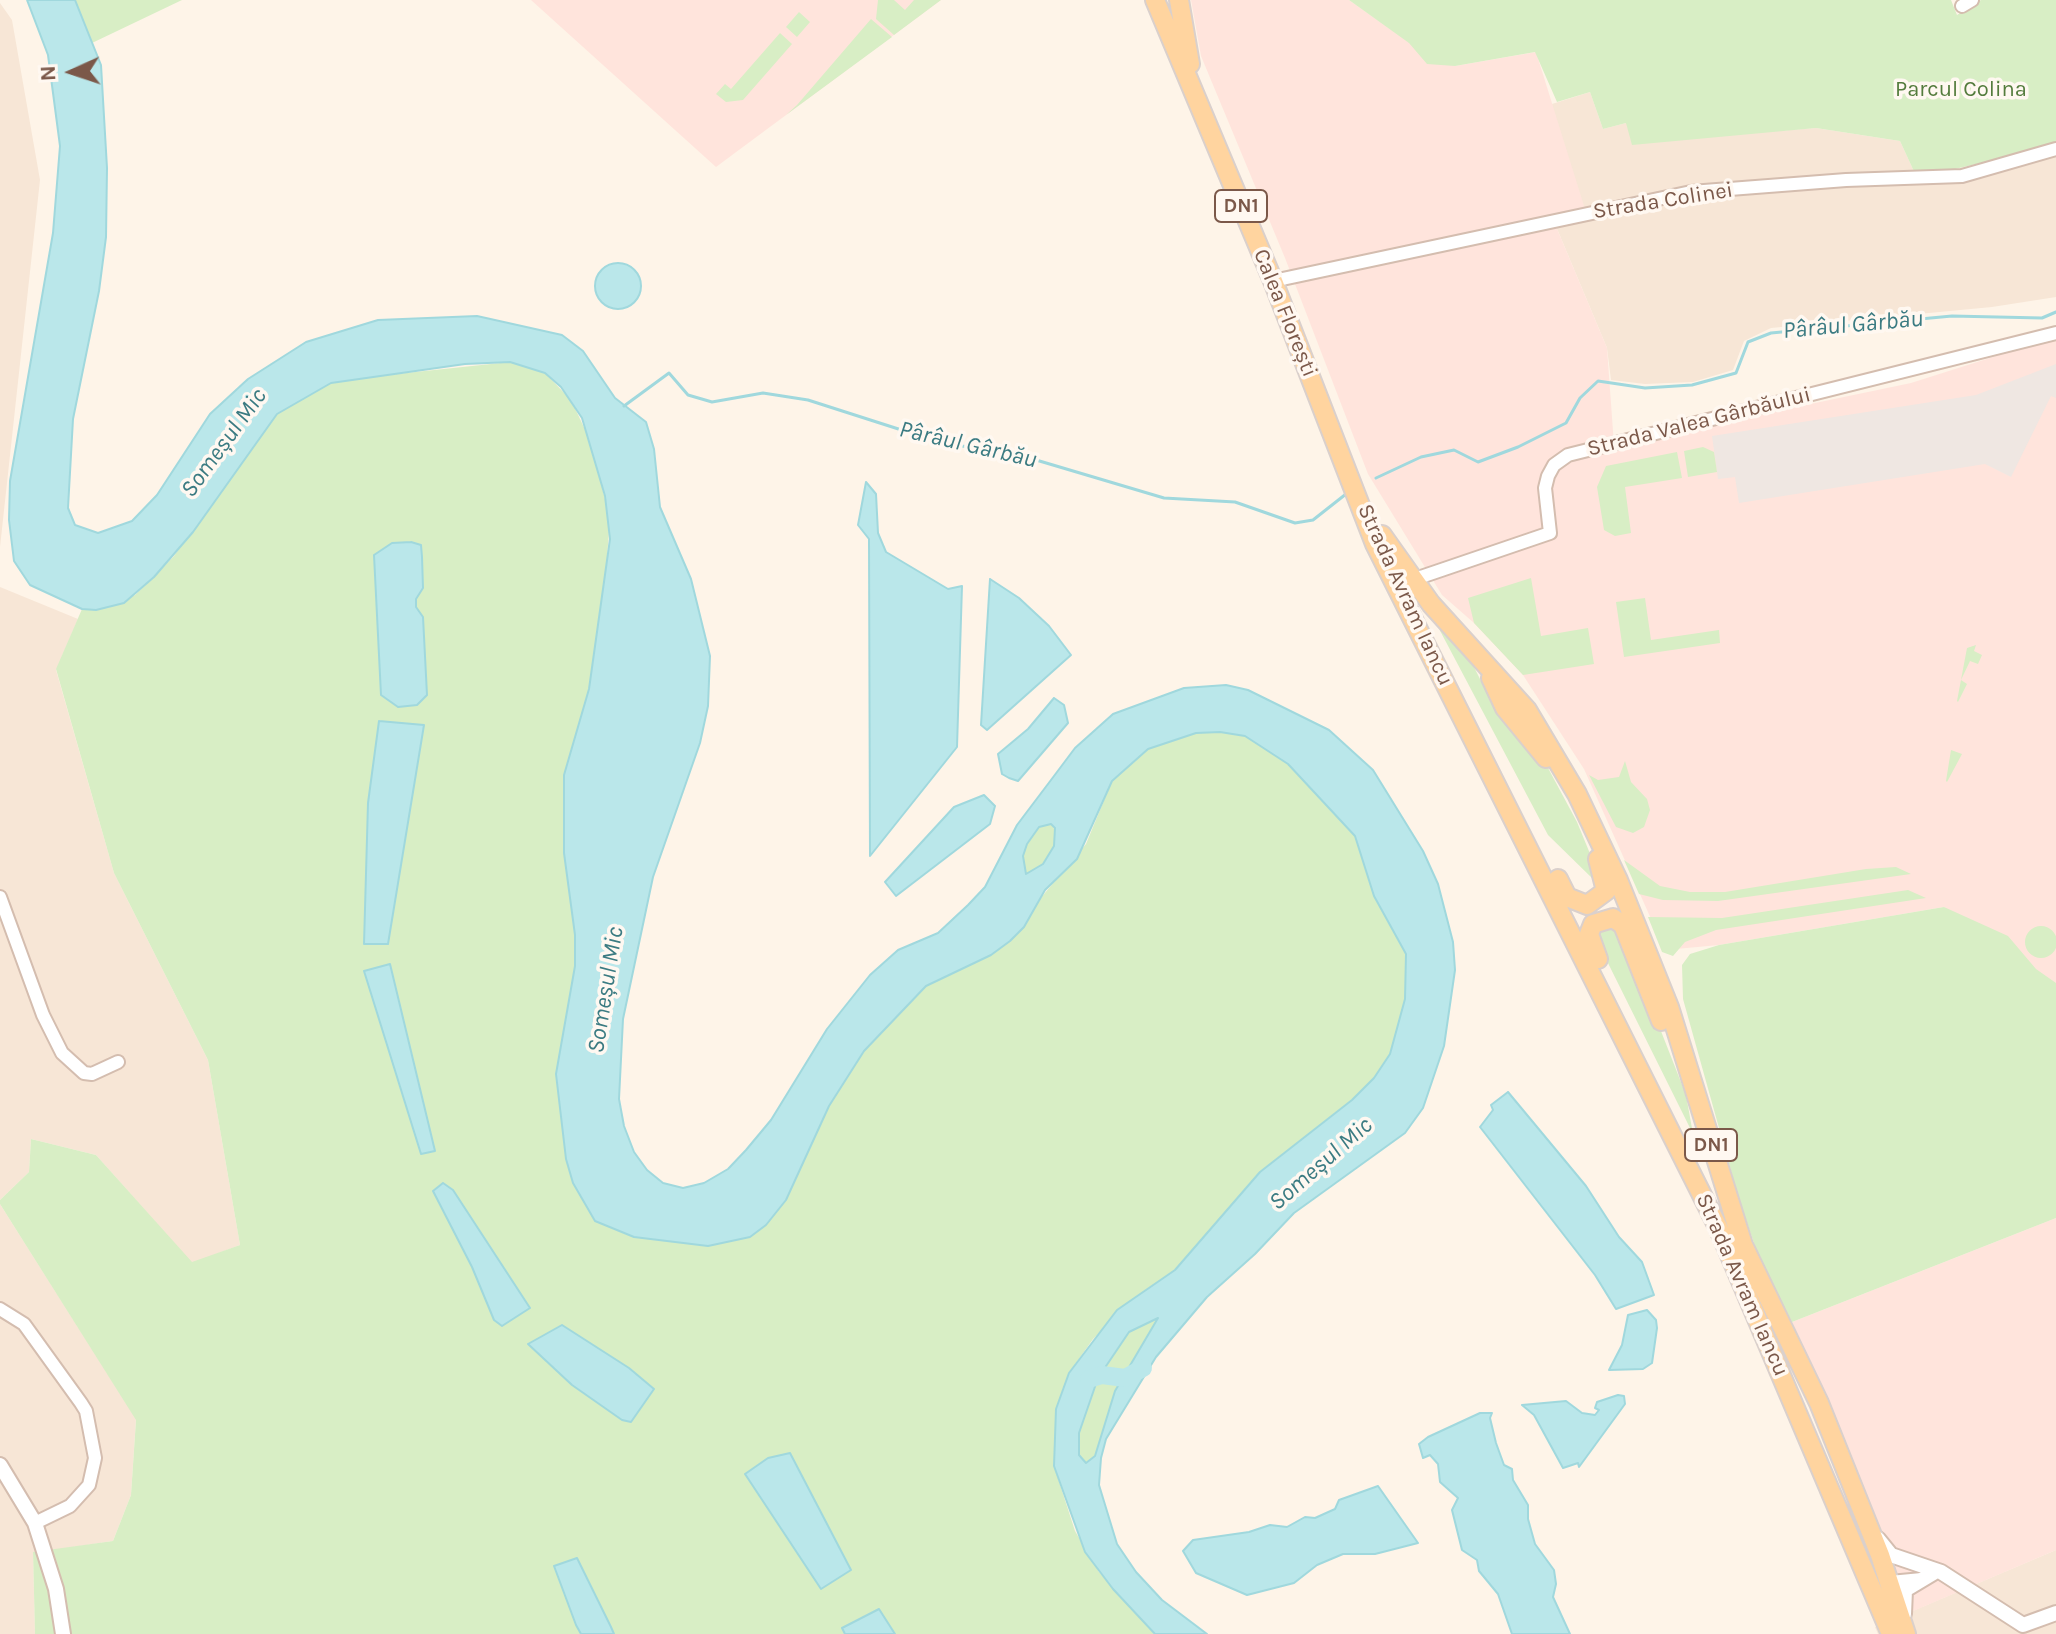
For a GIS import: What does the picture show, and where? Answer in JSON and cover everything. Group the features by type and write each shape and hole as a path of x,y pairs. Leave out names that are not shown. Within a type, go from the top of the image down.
{"main road":[{"name":"Calea Florești","path":"1155,0 1273,281 1355,488"},
{"path":"1179,0 1196,99"},
{"name":"Strada Avram Iancu","path":"1355,488 1412,580 1527,710 1584,808 1632,909 1698,1099 1743,1245 1817,1400 1868,1525 1888,1576 1901,1633"},
{"name":"Strada Avram Iancu","path":"1355,488 1390,576 1679,1146 1901,1633"},
{"path":"1482,658 1505,708 1546,758 1567,792 1597,855 1606,891 1587,905 1567,897 1550,865 1522,833"},
{"path":"1679,1146 1662,1085 1591,945 1589,934 1602,919 1613,918 1623,925 1680,1070 1698,1099"}],"street":[{"name":"Strada Colinei","path":"1273,281 1691,192 1846,180 1962,176 2056,149"},
{"name":"Strada Valea Gârbăului","path":"1412,580 1550,533 1545,488 1554,465 1568,455 2056,333"},
{"path":"0,897 43,1015 62,1053 84,1073 92,1074 118,1062"},
{"path":"0,1309 24,1324 86,1411 95,1458 89,1485 70,1506 35,1523"},
{"path":"0,1465 35,1523 56,1589 63,1634"},
{"path":"1868,1525 1885,1550 1905,1562 1921,1564 1929,1576"},
{"path":"1888,1576 1905,1562"},
{"path":"1901,1633 1905,1590 1941,1572 2023,1625 2056,1613"},
{"path":"1888,1576 1929,1576"}],"shaded area":[{"path":"531,0 941,0 716,167"},
{"path":"1191,0 1349,0 1410,43 1455,66 1536,52 1585,209 1555,224 1607,348 1614,445 1911,383 2056,337 2056,1003 1944,907 1719,945 1665,950 1584,769 1523,675 1474,623 1442,595 1368,474 1285,258 1201,56"},
{"path":"0,3 12,20 40,180 0,547"},
{"path":"1590,92 1603,129 1626,123 1777,131 1816,128 1900,141 1917,178 1962,176 2056,149 2056,297 1992,307 1771,328 1744,341 1733,370 1693,382 1645,384 1611,380 1607,348 1555,224 1552,104"},
{"path":"2056,364 2056,398 2051,396 2011,477 1985,464 1739,503 1735,477 1718,479 1712,436 1976,395"},
{"path":"0,587 78,619 56,670 114,873 208,1060 240,1245 192,1263 96,1155 31,1139 29,1172 0,1200"},
{"path":"0,1204 136,1419 131,1495 113,1541 33,1553 35,1634 0,1634"},
{"path":"2056,1218 2056,1550 1911,1612 1792,1322"},
{"path":"2056,1550 2056,1634 1878,1634 1875,1627"}],"green space":[{"path":"75,0 182,0 92,43"},
{"path":"878,0 894,0 905,10 914,0 941,0 894,35 876,19"},
{"name":"Parcul Colina","path":"1349,0 1951,0 1957,15 1981,0 2056,0 2056,145 1917,178 1900,141 1816,128 1632,145 1626,123 1603,129 1590,92 1557,102 1535,52 1455,66 1427,64 1409,43"},
{"path":"799,12 810,22 797,37 786,27"},
{"path":"871,19 892,37 786,115 797,105"},
{"path":"780,33 792,44 743,100 726,102 716,94 725,84 731,89"},
{"path":"510,362 545,373 571,400 590,440 610,519 575,966 569,1003 566,1159 573,1183 595,1221 634,1237 708,1246 750,1237 766,1225 786,1200 829,1106 864,1051 926,986 948,974 1034,906 1086,844 1112,781 1148,749 1196,733 1220,732 1245,736 1288,764 1355,836 1374,896 1406,954 1405,999 1390,1054 1374,1078 1352,1100 1260,1172 1175,1270 1144,1291 1093,1339 1069,1373 1056,1409 1054,1466 1075,1531 1099,1572 1155,1634 35,1634 33,1552 113,1541 131,1495 136,1420 0,1204 0,1200 29,1172 31,1139 96,1155 192,1262 240,1245 208,1060 114,873 56,669 82,609 108,608 135,595 154,577 174,556 261,433 277,414 291,404 331,383 349,379"},
{"path":"1703,447 1714,452 1717,472 1688,477 1684,451"},
{"path":"1677,452 1682,478 1625,487 1631,533 1615,536 1604,530 1597,487 1606,466"},
{"path":"1531,578 1541,636 1588,628 1594,664 1523,675 1474,623 1468,598"},
{"path":"1645,598 1651,640 1719,630 1720,643 1624,657 1616,602"},
{"path":"1437,625 1474,667 1484,687 1548,768 1577,822 1600,878 1594,880 1548,835"},
{"path":"1976,645 1974,651 1982,655 1978,664 1970,661 1961,680 1967,684 1958,702 1957,701 1967,648"},
{"path":"1951,750 1962,754 1947,782 1946,781"},
{"path":"1625,761 1631,782 1647,799 1650,810 1644,827 1633,833 1616,827 1589,775 1598,780 1619,777"},
{"path":"1052,824 1057,836 1054,846 1043,864 1025,875 1023,856 1027,844 1039,827"},
{"path":"1624,860 1660,886 1690,892 1725,892 1866,869 1896,867 1911,874 1718,901 1663,900 1639,894"},
{"path":"1908,890 1926,898 1716,930 1685,942 1673,956 1662,952 1648,917 1722,918"},
{"path":"1944,907 2008,936 2036,969 2056,983 2056,1218 1792,1322 1762,1267 1738,1196 1683,999 1682,965 1690,954 1719,945"},
{"path":"1599,926 1621,929 1686,1095 1693,1134 1599,945"},
{"path":"2041,926 2052,931 2057,942 2052,953 2041,958 2030,953 2025,942 2030,931"},
{"path":"1159,1318 1115,1391 1095,1456 1086,1463 1079,1455 1079,1433 1098,1378 1129,1332"}],"water":[{"path":"27,0 75,0 101,65 107,168 106,237 99,291 73,419 68,508 75,525 98,533 132,521 157,495 210,414 248,379 306,342 378,320 477,316 562,335 583,351 615,398 646,422 654,449 660,507 691,579 710,656 708,706 700,743 653,877 623,1019 619,1099 624,1126 634,1152 647,1170 663,1183 683,1188 704,1183 728,1169 771,1120 827,1029 870,975 898,950 938,933 985,887 1017,825 1075,748 1113,714 1184,688 1226,685 1248,690 1329,730 1373,770 1423,851 1438,884 1453,942 1455,970 1444,1046 1423,1108 1405,1133 1294,1213 1255,1254 1207,1297 1156,1357 1106,1439 1101,1458 1099,1485 1117,1544 1136,1572 1162,1600 1207,1634 1155,1634 1113,1589 1085,1552 1054,1466 1056,1409 1069,1373 1117,1310 1175,1270 1260,1172 1352,1100 1374,1078 1390,1054 1405,999 1406,954 1374,896 1355,836 1288,764 1245,736 1220,732 1196,733 1148,749 1112,781 1077,859 1045,890 1024,927 991,955 926,986 864,1051 829,1106 786,1200 766,1225 750,1237 708,1246 634,1237 595,1221 573,1183 566,1159 556,1074 575,966 575,935 564,853 564,775 589,689 610,539 605,496 582,418 561,387 545,373 510,362 465,364 331,383 277,414 193,532 154,577 124,603 96,610 82,609 30,585 14,561 9,520 10,481 53,233 60,146 48,55","holes":["1051,824 1055,828 1054,846 1043,864 1026,874 1023,856 1027,844 1039,827","1158,1318 1115,1391 1095,1456 1086,1463 1079,1455 1079,1433 1098,1378 1129,1332"]},
{"path":"618,263 634,270 641,286 634,302 618,309 602,302 595,286 602,270"},
{"path":"866,482 876,494 878,533 886,552 948,589 962,586 957,747 870,856 869,539 858,525"},
{"path":"392,543 421,545 423,588 416,599 416,607 423,617 427,695 417,705 398,707 381,695 374,555"},
{"path":"990,579 1019,598 1049,626 1071,655 987,730 981,725"},
{"path":"1054,698 1064,705 1068,723 1018,781 1002,774 998,754 1028,729"},
{"path":"379,721 424,725 388,944 364,944 368,803"},
{"path":"984,795 995,806 990,824 896,896 885,882 954,807"},
{"path":"390,964 435,1151 421,1154 364,971"},
{"path":"1508,1092 1586,1186 1619,1237 1642,1262 1654,1295 1616,1309 1595,1275 1480,1127 1493,1110 1491,1105"},
{"path":"443,1183 453,1190 530,1308 502,1326 494,1320 472,1267 433,1191"},
{"path":"1647,1310 1656,1320 1657,1328 1652,1363 1643,1369 1609,1370 1622,1345 1628,1315"},
{"path":"562,1325 629,1368 654,1389 631,1422 622,1420 572,1385 528,1344"},
{"path":"1624,1396 1625,1404 1579,1467 1578,1463 1563,1468 1534,1415 1522,1405 1566,1401 1582,1413 1595,1415 1599,1410 1595,1408 1597,1402"},
{"path":"1480,1413 1492,1413 1490,1418 1496,1443 1504,1465 1512,1469 1513,1480 1528,1505 1528,1519 1535,1544 1554,1570 1556,1584 1553,1597 1570,1634 1512,1634 1498,1594 1479,1571 1477,1560 1462,1550 1452,1510 1458,1498 1440,1482 1438,1464 1430,1455 1423,1458 1419,1444"},
{"path":"790,1453 851,1570 821,1589 745,1474 768,1458"},
{"path":"1378,1486 1418,1543 1375,1554 1343,1554 1317,1565 1294,1583 1247,1595 1196,1573 1183,1551 1193,1540 1249,1532 1270,1525 1287,1527 1305,1517 1315,1518 1335,1509 1339,1500"},
{"path":"577,1558 614,1634 581,1634 576,1625 554,1566"},
{"path":"879,1609 895,1634 845,1634 842,1628"}],"waterway":[{"name":"Pârâul Gârbău","path":"1376,478 1421,457 1454,450 1478,462 1518,447 1566,423 1580,398 1598,381 1645,388 1692,385 1736,373 1748,342 1771,333 1952,316 2042,318 2056,312"},
{"name":"Pârâul Gârbău","path":"624,406 669,373 688,395 712,402 763,393 808,400 939,442 1026,457 1164,498 1235,502 1295,523 1313,520 1346,494"},
{"name":"Someșul Mic","path":"1089,1379 1102,1375 1125,1378 1143,1368"}]}
